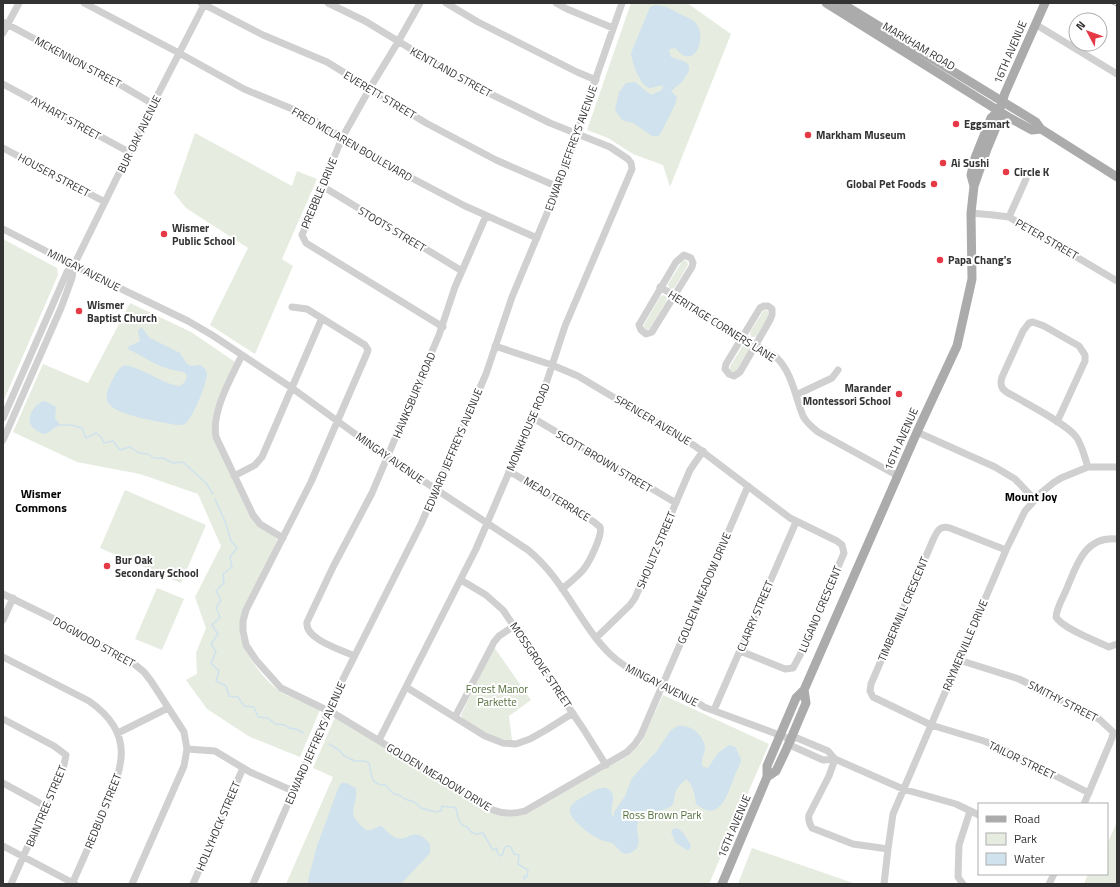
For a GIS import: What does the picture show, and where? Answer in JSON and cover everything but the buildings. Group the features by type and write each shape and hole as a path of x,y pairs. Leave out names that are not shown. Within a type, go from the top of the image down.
{"main road":[{"name":"MARKHAM ROAD","path":"826,3 999,111 1032,130 1041,130"},
{"name":"MARKHAM ROAD","path":"841,3 1036,122 1041,130"},
{"name":"16TH AVENUE","path":"722,884 767,777 767,766 796,698 804,690 917,432 957,346 972,279 972,213 974,186 999,120 999,111 1002,102 1045,3"},
{"path":"1041,130 1117,177"},
{"name":"16TH AVENUE","path":"767,777 776,771 806,702 804,690"}],"street":[{"path":"3,33 5,23 19,3"},
{"name":"FRED MCLAREN BOULEVARD","path":"84,3 244,89 302,113 385,164 486,216 537,238"},
{"name":"KENTLAND STREET","path":"328,3 365,21 462,80 550,123 577,134"},
{"name":"PREBBLE DRIVE","path":"420,3 342,138 302,232 302,237 306,243 443,326"},
{"path":"446,3 484,25 596,80"},
{"path":"556,3 613,28"},
{"name":"EDWARD JEFFREYS AVENUE","path":"253,884 354,656 421,524 486,374 512,297 558,187 622,3"},
{"name":"BUR OAK AVENUE","path":"3,440 64,300 72,278 74,265 203,4"},
{"name":"EVERETT STREET","path":"203,4 263,35 327,62 426,123 484,154 558,187"},
{"name":"MCKENNON STREET","path":"5,23 112,80 153,104"},
{"path":"1035,24 1117,74"},
{"name":"AYHART STREET","path":"3,84 129,152"},
{"name":"MONKHOUSE ROAD","path":"379,740 461,580 487,524 543,393 565,326 632,169 630,161 615,150 577,134"},
{"name":"HOUSER STREET","path":"3,148 105,202"},
{"path":"1009,217 1026,179"},
{"name":"STOOTS STREET","path":"322,186 462,271"},
{"name":"PETER STREET","path":"972,213 1009,217 1117,280"},
{"name":"HAWKSBURY ROAD","path":"354,656 318,640 311,635 306,626 333,567 372,492 443,326 455,288 486,216"},
{"name":"MINGAY AVENUE","path":"3,229 74,265 84,272 188,321 209,333 292,388 387,457 533,554 549,571 596,638 607,651 623,665 641,676 692,698 704,707 790,739 797,738 828,751 835,759 903,789 956,804 978,815"},
{"path":"684,255 691,258 693,263 674,296 652,332 646,334 641,330 639,325 660,287 676,262 684,255"},
{"name":"BUR OAK AVENUE","path":"3,418 67,272 74,265"},
{"name":"HERITAGE CORNERS LANE","path":"660,287 776,357 783,364 804,416 818,432 898,476"},
{"path":"768,306 772,309 772,315 756,345 740,372 734,376 729,374 725,369 726,364 760,308 768,306"},
{"path":"234,476 259,462 322,318 307,309 292,307"},
{"name":"GOLDEN MEADOW DRIVE","path":"322,318 365,345 368,350 311,482 246,610 243,621 244,637 250,653 270,678 281,688 329,710 488,807 504,813 525,811 627,752 638,740 748,486"},
{"path":"1057,422 1085,361 1085,355 1079,346 1044,326 1033,322 1029,323 1023,331 1002,377 1000,382 1001,388 1004,391 1057,422 1070,429 1077,438 1088,467"},
{"name":"SPENCER AVENUE","path":"495,346 573,372 663,425 703,451 796,522"},
{"path":"242,355 217,411 215,426 218,443 253,515 260,524 283,538"},
{"path":"796,395 832,378 838,370"},
{"name":"SCOTT BROWN STREET","path":"533,418 676,504"},
{"path":"917,432 995,467 1015,479 1035,500"},
{"name":"SHOULTZ STREET","path":"596,638 630,605 635,598 690,470 703,451"},
{"name":"RAYMERVILLE DRIVE","path":"884,884 893,814 1019,521 1041,493 1061,478 1088,467 1117,467"},
{"name":"MEAD TERRACE","path":"509,471 600,527 600,533 586,566 562,589"},
{"name":"CLARRY STREET","path":"714,710 796,522"},
{"name":"LUGANO CRESCENT","path":"740,651 785,669 793,668 800,655 844,553 844,549 840,543 796,522"},
{"name":"TIMBERMILL CRESCENT","path":"931,725 873,697 870,691 871,684 933,540 941,527 945,526 1006,550"},
{"path":"1117,539 1099,540 1085,551 1058,608 1056,617 1059,622 1067,627 1102,644 1109,647 1117,644"},
{"name":"MOSSGROVE STREET","path":"461,580 486,595 497,604 514,626 573,713 606,765"},
{"name":"DOGWOOD STREET","path":"3,594 133,662 151,681 184,732 187,749 184,766 132,884"},
{"path":"3,620 13,598"},
{"path":"455,717 494,642 499,636 514,626"},
{"name":"REDBUD STREET","path":"3,657 89,701 108,717 118,733 122,752 118,776 73,884"},
{"name":"SMITHY STREET","path":"959,660 1019,679 1099,719 1110,728 1113,732 1112,738 1084,803"},
{"path":"406,687 492,739 509,744 530,739 573,713"},
{"path":"118,733 168,708"},
{"name":"BAINTREE STREET","path":"3,719 54,746 66,755 64,765 11,884"},
{"name":"TAILOR STREET","path":"931,725 984,741 1003,749 1089,793"},
{"path":"187,749 215,751 243,768 294,791"},
{"path":"835,759 829,776 809,815 809,824 812,828 853,844 888,849"},
{"name":"HOLLYHOCK STREET","path":"193,884 243,768"},
{"path":"3,783 46,806"},
{"path":"963,884 958,877 960,844 970,811"},
{"path":"3,846 73,884"},
{"path":"1049,884 1054,875"}],"green space":[{"path":"631,3 687,3 731,34 670,187 663,165 633,154 608,138 587,130"},
{"path":"195,133 292,186 297,171 317,179 282,259 293,266 255,354 210,325 248,248 186,208 174,193"},
{"path":"3,239 57,268 58,275 3,402"},
{"path":"683,260 687,261 688,265 675,287 671,290 668,284"},
{"path":"663,295 667,297 666,302 650,329 646,330 644,325 660,297"},
{"path":"130,303 191,332 235,362 215,409 212,428 213,438 248,513 256,524 277,540 240,634 242,642 251,660 264,677 279,691 320,710 300,757 250,737 207,709 186,680 197,674 196,653 206,628 195,597 221,546 198,494 140,474 77,462 13,432 43,364 88,383"},
{"path":"764,310 768,311 768,317 756,337 751,337 750,332"},
{"path":"744,344 748,345 749,350 737,370 734,372 730,370 730,366"},
{"path":"125,490 206,525 181,583 100,548"},
{"path":"157,588 184,599 162,650 135,639"},
{"name":"Forest Manor Parkette","path":"494,647 531,700 509,716 512,740 492,736 463,719 461,715"},
{"name":"Ross Brown Park","path":"663,695 769,744 709,884 286,884 333,777 313,768 335,717 492,814 510,817 532,811 629,755 641,743"},
{"path":"1117,822 1117,884 1084,884 1088,875 1108,875 1108,842"},
{"path":"752,848 856,884 738,884"}],"water":[{"path":"655,5 667,8 695,22 700,33 700,39 697,50 690,56 681,54 675,48 670,49 669,51 671,57 686,62 689,66 689,71 682,82 671,91 677,97 675,105 661,133 658,136 652,136 633,123 622,120 615,110 619,92 626,83 635,82 651,95 662,90 663,86 650,88 646,87 635,68 631,53 650,7"},
{"path":"141,327 150,338 180,353 187,364 191,366 200,365 205,368 207,374 205,385 189,420 185,424 177,425 121,412 109,404 107,400 109,387 117,372 123,366 134,367 174,385 180,386 185,382 187,376 184,372 159,365 129,350 128,347 140,341 138,331"},
{"path":"45,401 56,407 55,418 60,425 43,434 32,426 30,418 35,407"},
{"path":"678,726 692,729 700,735 705,749 702,760 703,767 708,768 718,753 729,745 734,746 737,749 741,760 725,799 721,805 716,809 711,810 704,809 696,804 692,787 686,779 676,791 674,802 670,807 648,813 641,818 637,826 638,846 629,854 621,852 612,843 595,837 575,820 570,812 570,809 574,803 600,788 608,789 613,796 611,812 614,818 614,812 625,796 632,778 656,752 671,730"},
{"path":"342,783 346,783 356,788 353,814 359,824 366,830 371,830 382,826 394,837 404,838 415,834 424,838 430,844 430,853 401,884 308,884 317,846 339,786"},
{"path":"674,828 679,829 685,835 691,846 689,850 676,843 671,832"}],"waterway":[{"path":"60,425 71,425 82,428 86,438 96,433 101,437 104,443 113,441 120,450 130,447 139,453 148,454 154,458 163,458 173,463 183,462 206,483 213,494"},
{"path":"215,499 226,524 231,541 237,548 230,557 232,567 223,574 224,583 216,591 221,600 216,608 220,617 212,625 218,634 211,644 216,652 211,663 219,671 216,681 226,686 229,696 238,697 244,706 254,707 258,717 268,718 275,724 285,725 303,733"},
{"path":"329,744 339,750 344,756 355,761 364,761 369,763 372,778 376,783 385,785 394,794 414,802 421,808 436,812 441,811 442,806 456,808 458,818 462,825 476,834 483,833 493,850 497,848 497,852 500,856 503,854 504,849 507,846 511,847 514,854 519,855 518,864 528,870 527,877 524,876 524,880"}],"railway":[{"path":"1113,3 1117,5"}],"place":[{"name":"Eggsmart","path":"956,124"},
{"name":"Markham Museum","path":"808,135"},
{"name":"Ai Sushi","path":"943,163"},
{"name":"Circle K","path":"1006,172"},
{"name":"Global Pet Foods","path":"934,184"},
{"name":"Wismer Public School","path":"164,234"},
{"name":"Papa Chang's","path":"940,260"},
{"name":"Wismer Baptist Church","path":"79,311"},
{"name":"Marander Montessori School","path":"899,394"},
{"name":"Bur Oak Secondary School","path":"107,566"}],"district":[{"name":"Mount Joy","path":"1031,496"},
{"name":"Wismer Commons","path":"41,500"}]}
